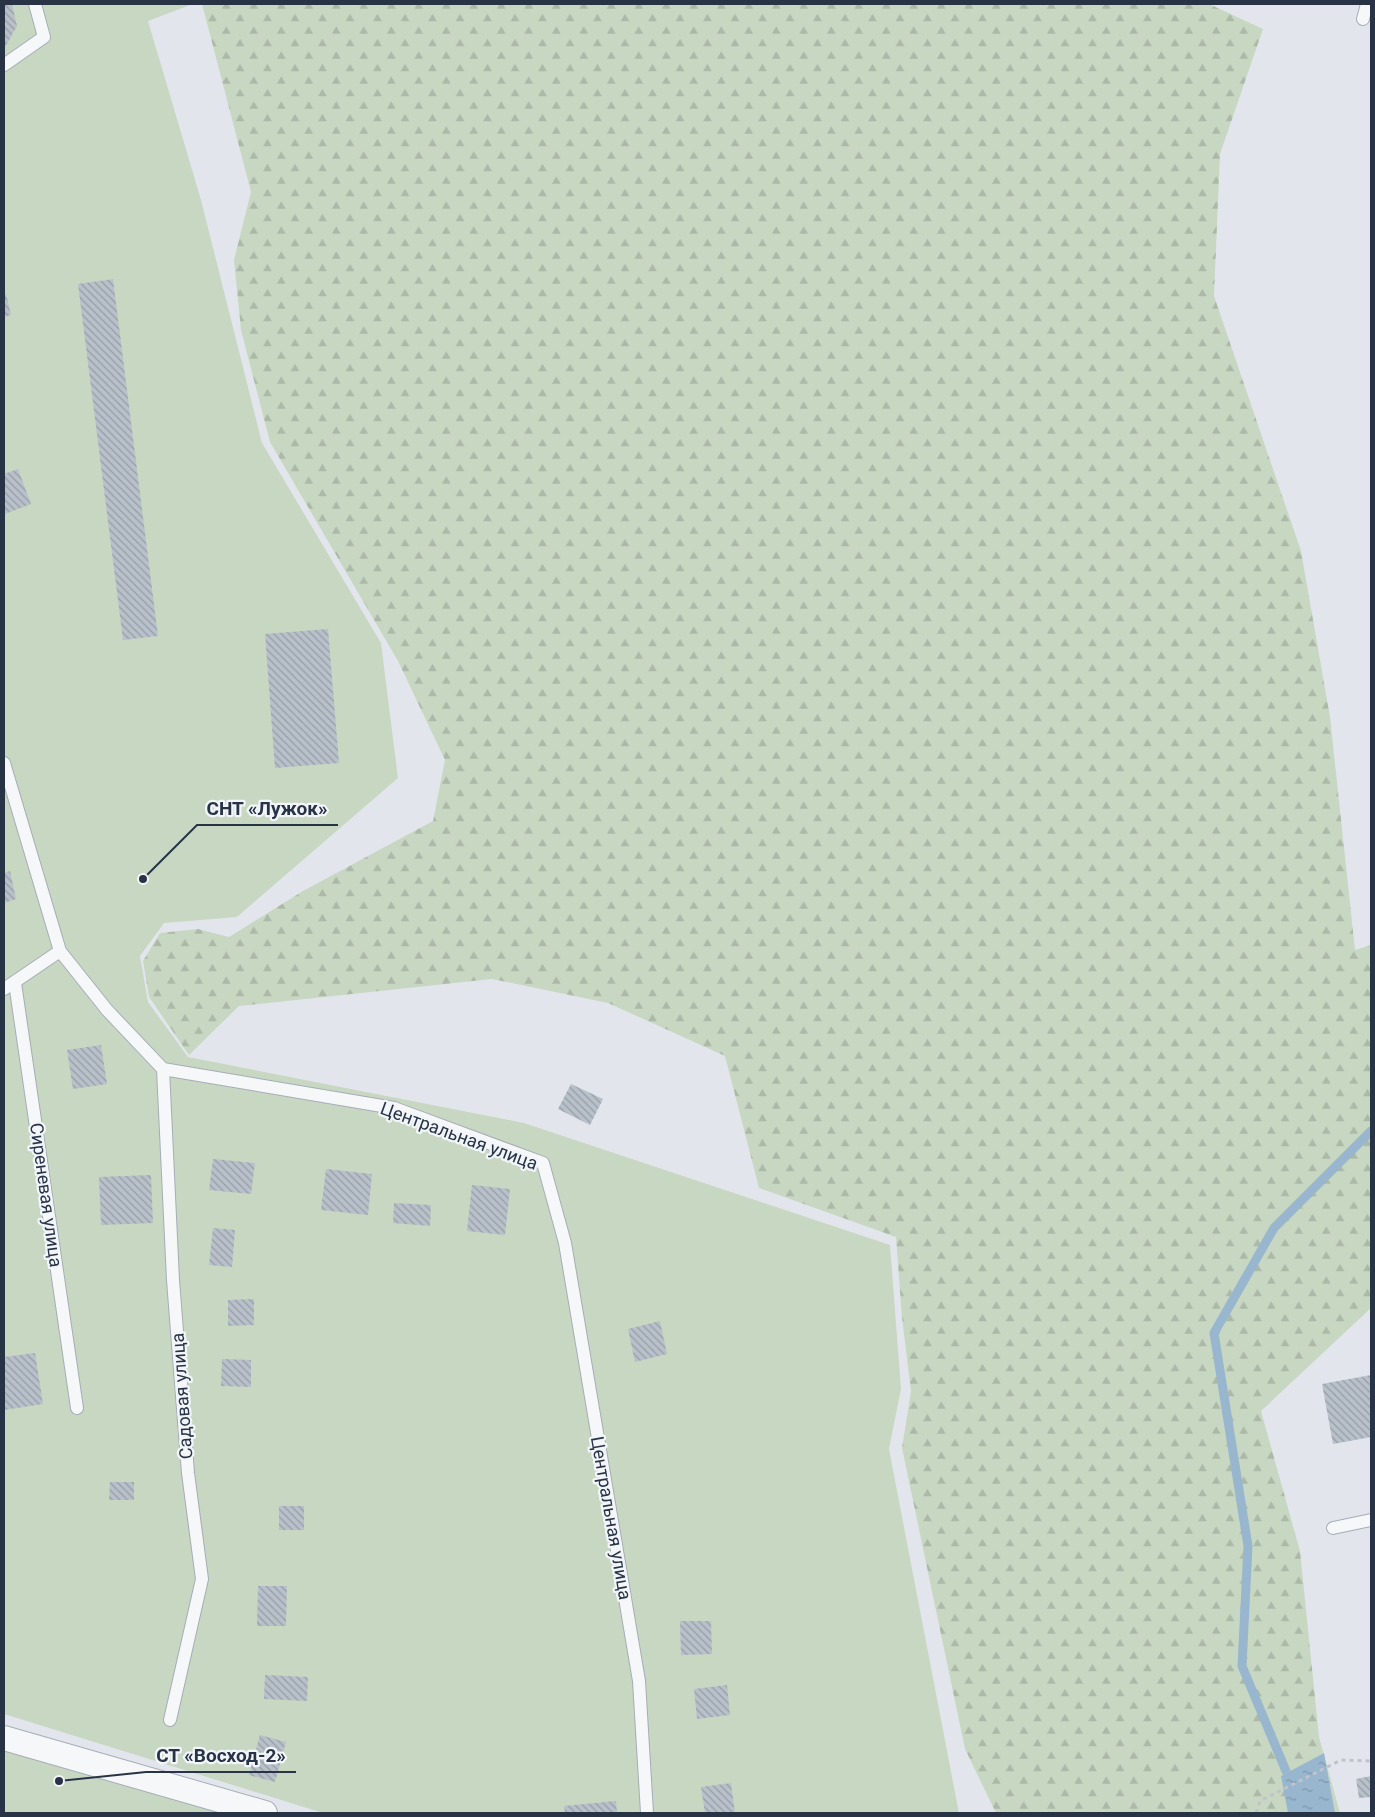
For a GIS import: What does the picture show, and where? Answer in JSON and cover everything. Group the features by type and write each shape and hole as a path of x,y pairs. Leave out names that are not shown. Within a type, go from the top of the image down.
{"street":[{"path":"4,1738 265,1813"}],"lane":[{"path":"4,65 44,37 35,4"},
{"path":"1363,19 1367,4"},
{"path":"4,763 60,951 108,1010 163,1068"},
{"path":"9,986 60,951"},
{"name":"Сиреневая улица","path":"9,986 77,1408"},
{"name":"Садовая улица","path":"163,1068 173,1280 187,1463 202,1579 170,1720"},
{"name":"Центральная улица","path":"163,1068 394,1108 543,1163 565,1243 639,1681 647,1813"},
{"path":"1333,1528 1371,1520"}],"path":[{"path":"1256,1813 1260,1801 1276,1791 1341,1760 1371,1762"}],"green space":[{"path":"4,4 193,4 148,21 201,200 262,443 381,643 398,778 237,917 164,923 140,956 148,1002 188,1057 524,1123 890,1245 901,1389 889,1449 959,1813 323,1813 4,1714"},
{"path":"202,4 1209,4 1263,29 1220,154 1214,296 1301,551 1330,717 1355,950 1371,945 1371,1308 1261,1411 1300,1551 1319,1737 1340,1813 996,1813 965,1749 902,1448 911,1391 902,1318 896,1237 759,1188 725,1056 608,1003 492,979 239,1006 189,1055 149,997 143,961 160,933 198,929 229,937 303,891 433,821 445,760 398,661 270,442 241,330 234,260 251,192"},
{"path":"4,1749 224,1813 4,1813"}],"water":[{"path":"1324,1753 1335,1813 1288,1813 1281,1776"}],"building":[{"path":"4,4 12,4 17,26 4,49"},
{"path":"113,279 158,636 123,640 78,284"},
{"path":"6,294 11,315 4,317 4,295"},
{"path":"18,469 31,504 5,514 4,474"},
{"path":"328,629 339,763 275,768 265,634"},
{"path":"10,871 16,899 4,903 4,873"},
{"path":"101,1045 107,1084 73,1089 67,1050"},
{"path":"571,1084 603,1099 590,1125 558,1109"},
{"path":"213,1159 255,1163 251,1194 209,1190"},
{"path":"326,1169 372,1174 368,1215 321,1210"},
{"path":"151,1175 153,1223 101,1225 99,1177"},
{"path":"472,1185 510,1189 505,1235 467,1231"},
{"path":"394,1203 431,1205 430,1226 393,1223"},
{"path":"213,1228 235,1230 232,1267 209,1265"},
{"path":"254,1299 254,1325 228,1326 228,1300"},
{"path":"660,1321 667,1354 635,1362 628,1329"},
{"path":"35,1353 43,1404 4,1410 4,1357"},
{"path":"222,1359 251,1360 251,1387 221,1386"},
{"path":"1371,1375 1371,1437 1333,1444 1322,1384"},
{"path":"110,1482 134,1482 134,1500 109,1500"},
{"path":"279,1506 304,1506 304,1530 279,1530"},
{"path":"258,1586 287,1586 286,1626 257,1626"},
{"path":"680,1621 711,1621 712,1654 681,1655"},
{"path":"265,1675 308,1677 307,1701 264,1699"},
{"path":"727,1685 730,1715 697,1719 694,1689"},
{"path":"260,1735 286,1742 275,1782 249,1775"},
{"path":"1371,1776 1371,1797 1359,1798 1356,1779"},
{"path":"731,1783 735,1813 705,1813 701,1787"},
{"path":"616,1801 617,1813 565,1813 564,1806"}],"waterway":[{"path":"1286,1771 1242,1666 1248,1546 1214,1333 1274,1228 1371,1131"}],"place":[{"name":"СНТ «Лужок»","path":"143,879"},
{"name":"СТ «Восход-2»","path":"59,1781"}]}
